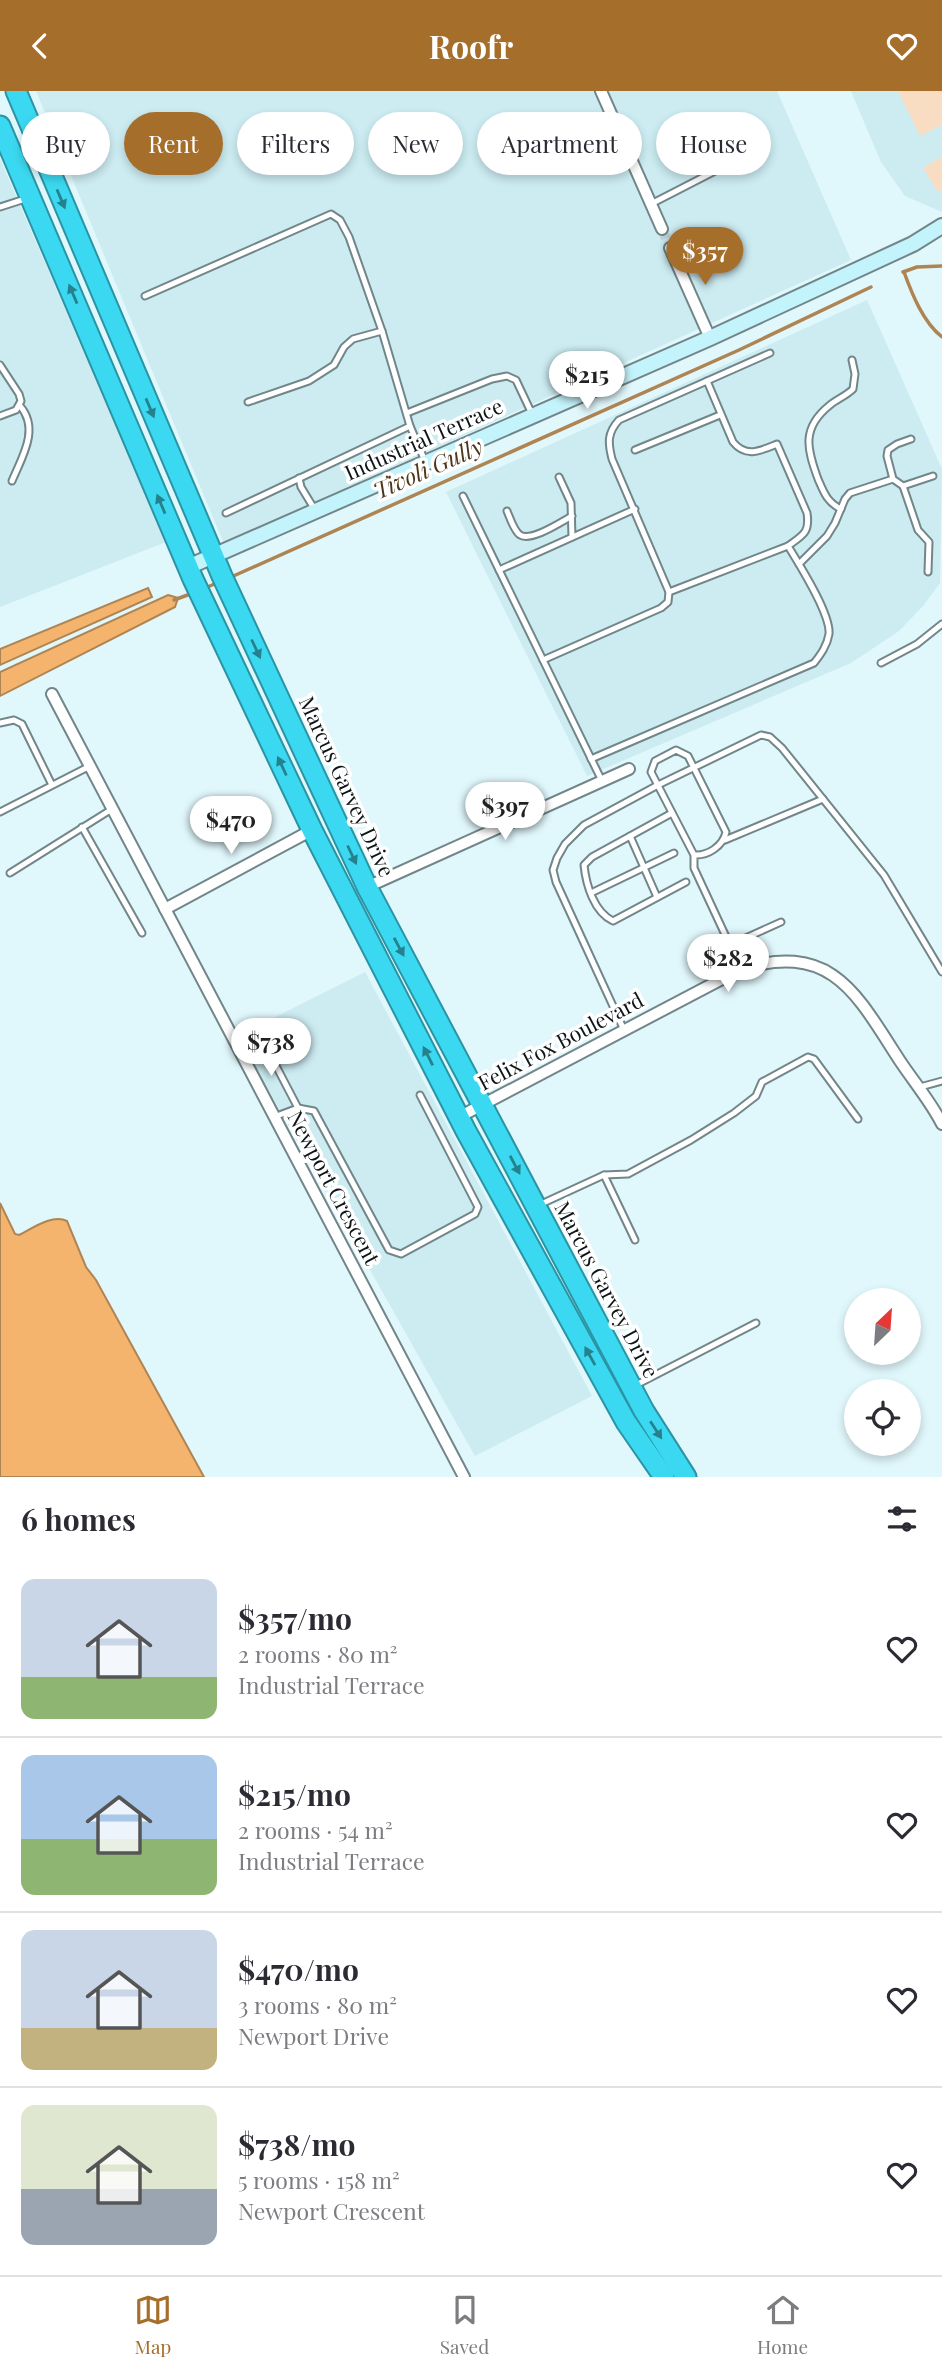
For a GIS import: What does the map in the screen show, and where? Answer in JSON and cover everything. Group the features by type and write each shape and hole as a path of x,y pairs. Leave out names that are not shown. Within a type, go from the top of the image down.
{"highway":[{"name":"Marcus Garvey Drive","path":"16,91 212,555 367,887 631,1387 686,1477"},
{"path":"0,126 188,567 312,830 459,1117 626,1422 664,1477"}],"street":[{"path":"601,91 662,229"},
{"name":"Industrial Terrace","path":"188,567 710,338 913,244 942,226"},
{"path":"670,248 710,338"},
{"name":"Newport Crescent","path":"52,694 464,1477"},
{"path":"367,887 629,769"},
{"path":"165,909 312,830"},
{"name":"Felix Fox Boulevard","path":"459,1117 741,969 786,960 808,964 846,984 862,1002 942,1124"}],"lane":[{"path":"651,205 708,175"},
{"path":"0,207 31,197"},
{"path":"145,296 331,214 340,220 349,237 382,331 410,426 426,462"},
{"path":"248,401 309,381 334,365 344,347 353,339 382,331"},
{"path":"543,660 661,608 668,601 669,592 612,459 608,442 611,429 618,420 770,353"},
{"path":"841,509 829,502 824,493 807,442 813,424 820,414 853,389 855,374 852,360"},
{"path":"0,365 19,394 30,436 12,481"},
{"path":"407,413 492,379 507,376 516,380 533,415"},
{"path":"669,592 788,546 804,534 809,525 807,513 777,444 757,452 745,453 733,442 707,381"},
{"path":"0,416 20,406"},
{"path":"635,450 720,415"},
{"path":"226,513 410,426"},
{"path":"911,439 888,450 887,456 893,479 903,486 918,530 929,542 928,572"},
{"path":"903,486 933,476"},
{"path":"559,477 571,503 572,537"},
{"path":"299,478 301,487 315,510"},
{"path":"799,564 827,536 850,493 893,479"},
{"path":"463,496 601,781"},
{"path":"499,570 635,509"},
{"path":"507,511 518,534 523,537 533,537 572,516"},
{"path":"591,759 814,663 824,651 829,635 828,621 788,546"},
{"path":"881,663 917,644 942,624"},
{"path":"0,723 14,720 22,724 52,785"},
{"path":"624,1030 556,882 553,870 557,857 565,844 584,825 658,785 761,735 770,737 782,747 884,875 942,972"},
{"path":"725,840 726,832 688,756 676,750 655,761 651,772 694,855 694,868 741,969"},
{"path":"0,812 90,766"},
{"path":"694,855 701,855 721,845 725,840 823,799"},
{"path":"9,873 112,809"},
{"path":"673,813 592,857 584,865 585,879 600,911 613,921 686,881"},
{"path":"82,827 142,933"},
{"path":"630,836 657,897"},
{"path":"592,893 674,853"},
{"path":"730,945 781,922"},
{"path":"536,1206 604,1175 628,1174 691,1140 756,1096 762,1082 807,1056 814,1059 858,1119"},
{"path":"274,1062 298,1108"},
{"path":"917,1088 942,1081"},
{"path":"274,1118 298,1108 314,1111 389,1250 401,1254 475,1214 478,1207 420,1094"},
{"path":"604,1175 635,1240"},
{"path":"631,1387 756,1323"}],"shaded area":[{"path":"36,91 777,91 851,260 224,544 71,175 110,175 110,112 45,112"},
{"path":"851,91 942,91 942,212 905,196 881,162"},
{"path":"898,91 942,91 942,125 920,136"},
{"path":"942,156 942,189 938,192 923,168"},
{"path":"0,159 166,542 0,607"},
{"path":"867,300 942,469 940,583 899,631 851,663 587,776 446,492"},
{"path":"148,588 152,597 0,665 0,649"},
{"path":"168,595 178,598 175,607 0,696 0,672"},
{"path":"365,972 592,1396 475,1456 238,1036"},
{"path":"0,1203 15,1234 19,1235 55,1219 67,1221 86,1267 96,1280 204,1477 0,1477"}],"waterway":[{"name":"Tivoli Gully","path":"903,272 917,267 942,266"},
{"path":"904,272 924,316 942,337"},
{"name":"Tivoli Gully","path":"229,578 739,350 871,287"},
{"name":"Tivoli Gully","path":"203,589 219,582"},
{"name":"Tivoli Gully","path":"174,600 193,593"}],"tunnel":[{"path":"662,229 670,248"}]}
